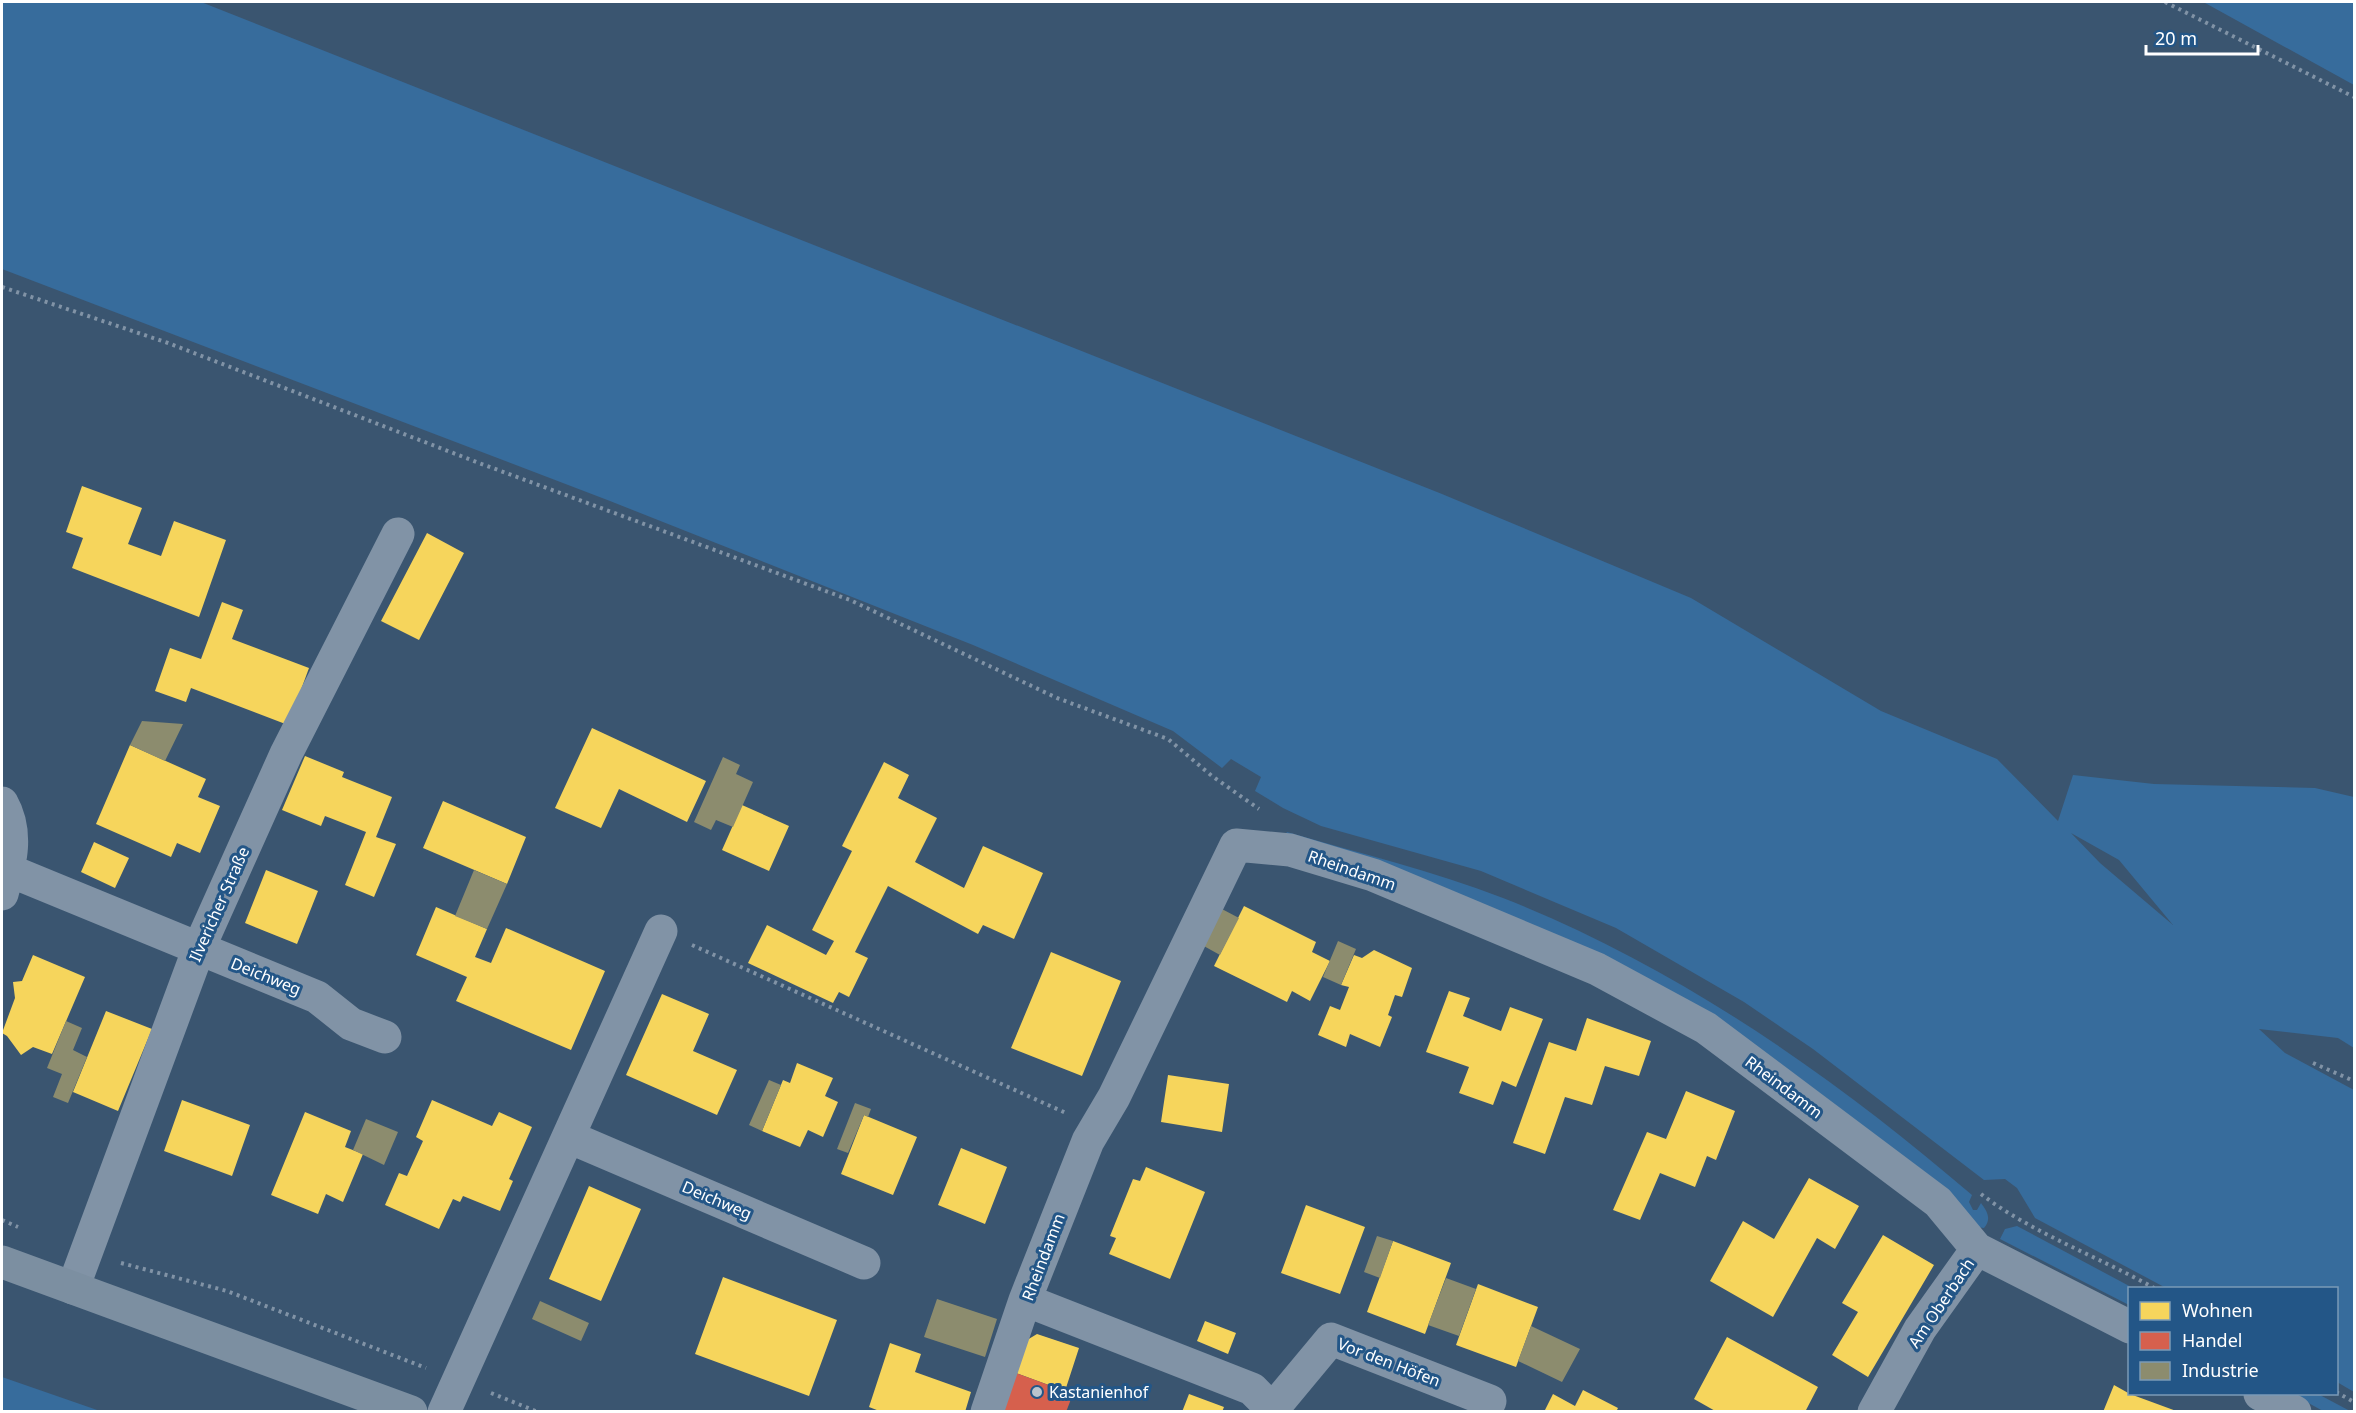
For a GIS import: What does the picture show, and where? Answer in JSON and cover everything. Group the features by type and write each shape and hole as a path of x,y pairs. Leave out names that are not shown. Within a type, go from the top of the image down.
{"street":[{"name":"Ilvericher Straße","path":"74,1288 199,948 286,754 398,534"},
{"path":"2,803 8,814 13,852 5,882"},
{"name":"Rheindamm","path":"987,1412 1025,1300 1088,1141 1113,1097 1236,845 1290,849 1373,875 1597,969 1706,1028 1938,1202 1977,1249"},
{"name":"Deichweg","path":"5,882 199,948 317,997 351,1024 385,1037"},
{"path":"444,1412 456,1380 569,1137 661,931"},
{"name":"Deichweg","path":"569,1137 864,1263"},
{"name":"Am Oberbach","path":"1874,1412 1920,1329 1977,1249 2128,1326"},
{"path":"2,1262 411,1412"},
{"name":"Vor den Höfen","path":"1025,1300 1252,1389 1274,1411 1330,1339 1490,1401 1485,1412"},
{"path":"2262,1395 2295,1412"}],"path":[{"path":"2165,2 2355,97"},
{"path":"2,287 168,343 479,463 850,600 1057,698 1168,739 1212,776 1267,814"},
{"path":"661,931 1075,1117"},
{"path":"2313,1063 2355,1081"},
{"path":"1975,1189 2002,1211 2152,1287"},
{"path":"2,1220 28,1230"},
{"path":"86,1253 226,1291 538,1412"},
{"path":"2338,1393 2355,1402"}],"shaded area":[{"path":"2,2 201,2 1442,494 1691,598 1881,711 1997,759 2058,821 2073,775 2154,784 2315,788 2354,797 2354,1048 2338,1038 2259,1029 2285,1053 2354,1090 2354,1392 2338,1383 2338,1287 2164,1287 2035,1218 2017,1188 2005,1179 1984,1180 1813,1049 1744,1002 1616,928 1481,871 1321,826 1283,808 1255,791 1261,777 1231,759 1222,768 1173,731 973,645 610,501 2,269","holes":["2071,833 2119,860 2173,925 2100,863"]},
{"path":"2203,2 2354,2 2354,85 2207,4"},
{"path":"1287,832 1423,871 1503,898 1567,925 1691,990 1808,1066 1919,1151 1972,1195 1969,1202 1973,1210 1977,1210 1981,1203 1988,1215 1986,1225 1984,1228 1977,1227 1735,1039 1285,835"},
{"path":"2017,1226 2131,1287 2128,1287 2128,1304 2000,1239 2005,1229"},
{"path":"2,1377 100,1411 2,1411"},
{"path":"2294,1395 2320,1395 2350,1411 2323,1411"}],"building: Wohnen":[{"path":"82,486 142,508 128,544 161,556 174,521 226,540 199,617 72,568 83,538 66,532"},
{"path":"427,533 464,553 419,640 381,621"},
{"path":"222,602 243,610 232,639 309,668 288,725 191,688 186,702 155,691 170,648 201,659"},
{"path":"592,728 706,781 687,822 619,789 601,828 555,808"},
{"path":"130,745 206,779 198,797 220,806 200,853 177,843 171,857 96,824"},
{"path":"305,756 344,772 342,777 392,797 376,837 396,844 374,897 345,885 366,832 325,816 321,826 282,810"},
{"path":"884,762 909,775 898,798 937,818 915,862 964,888 983,846 1043,873 1014,939 983,925 978,934 888,886 855,952 868,958 849,997 839,992 833,1003 748,963 767,925 826,955 834,941 812,930 852,851 842,846"},
{"path":"443,801 526,837 507,884 423,848"},
{"path":"742,805 789,826 769,871 722,850"},
{"path":"94,842 129,858 115,888 81,872"},
{"path":"266,870 318,891 297,944 245,923"},
{"path":"1244,906 1316,942 1312,952 1330,961 1310,1001 1292,991 1287,1002 1214,966"},
{"path":"436,907 487,929 475,957 491,963 506,928 605,971 571,1050 456,1001 467,977 416,955"},
{"path":"1374,950 1412,968 1402,997 1395,995 1388,1015 1392,1017 1380,1047 1350,1034 1346,1047 1318,1035 1330,1006 1340,1010 1349,987 1341,985 1354,955 1362,958"},
{"path":"1051,952 1121,981 1082,1076 1011,1048"},
{"path":"33,955 85,977 52,1054 33,1047 21,1055 7,1036 2,1033 15,998 13,982 22,981"},
{"path":"1449,991 1470,998 1463,1016 1501,1031 1510,1007 1543,1019 1516,1087 1502,1081 1493,1105 1459,1093 1469,1067 1426,1052"},
{"path":"662,994 709,1014 693,1051 737,1070 717,1115 626,1075"},
{"path":"106,1011 152,1029 118,1111 73,1092"},
{"path":"1587,1018 1651,1041 1639,1076 1605,1066 1592,1105 1565,1097 1545,1154 1513,1143 1549,1042 1576,1051"},
{"path":"797,1063 833,1078 825,1096 838,1102 823,1137 808,1130 800,1147 762,1131 783,1080 790,1083"},
{"path":"1168,1075 1229,1084 1222,1132 1161,1122"},
{"path":"1686,1091 1735,1111 1716,1160 1707,1156 1695,1187 1660,1173 1640,1220 1613,1210 1647,1132 1666,1139"},
{"path":"182,1100 250,1125 232,1176 164,1151"},
{"path":"432,1100 492,1126 499,1112 532,1127 509,1179 513,1181 500,1211 463,1196 460,1202 453,1199 439,1229 385,1205 399,1173 407,1176 423,1141 416,1137"},
{"path":"305,1112 351,1131 345,1147 363,1154 343,1202 326,1194 318,1214 271,1195"},
{"path":"864,1115 917,1137 893,1195 841,1174"},
{"path":"961,1148 1007,1167 985,1224 938,1205"},
{"path":"1146,1167 1205,1192 1170,1279 1109,1254 1116,1238 1110,1236 1133,1179 1140,1181"},
{"path":"1809,1178 1859,1206 1835,1249 1817,1238 1773,1317 1710,1281 1743,1221 1774,1239"},
{"path":"589,1186 641,1209 601,1301 549,1279"},
{"path":"1306,1205 1365,1227 1340,1294 1281,1273"},
{"path":"1883,1235 1934,1265 1868,1377 1832,1355 1858,1312 1842,1303"},
{"path":"1393,1241 1451,1263 1425,1334 1367,1312"},
{"path":"723,1277 837,1320 809,1396 695,1354"},
{"path":"1478,1284 1538,1307 1516,1367 1456,1345"},
{"path":"1205,1321 1236,1333 1228,1354 1197,1341"},
{"path":"1037,1334 1079,1348 1065,1391 1013,1372 1027,1340"},
{"path":"1727,1337 1818,1387 1805,1412 1717,1412 1694,1399"},
{"path":"890,1343 921,1354 915,1372 971,1392 965,1412 882,1412 869,1407"},
{"path":"2114,1385 2128,1395 2179,1412 2103,1412"},
{"path":"1583,1390 1618,1408 1616,1412 1544,1412 1553,1394 1575,1406"},
{"path":"1189,1394 1224,1407 1222,1412 1182,1412"}],"building: Handel":[{"name":"Kastanienhof","path":"1013,1372 1073,1394 1066,1412 999,1412"}],"building: Industrie":[{"path":"142,721 183,724 165,761 130,745"},
{"path":"723,757 740,765 736,774 753,782 733,827 716,820 711,830 694,822"},
{"path":"474,870 507,884 487,929 455,916"},
{"path":"1220,908 1239,918 1220,955 1202,945"},
{"path":"1338,941 1356,949 1341,985 1323,977"},
{"path":"66,1021 82,1028 73,1050 87,1057 68,1103 53,1097 62,1074 47,1068"},
{"path":"769,1080 781,1085 762,1131 749,1125"},
{"path":"855,1103 871,1109 868,1117 864,1115 848,1153 837,1149"},
{"path":"366,1119 398,1132 384,1165 353,1150"},
{"path":"1377,1236 1393,1241 1380,1278 1364,1272"},
{"path":"1446,1278 1476,1289 1459,1336 1428,1325"},
{"path":"937,1299 997,1319 985,1357 924,1337"},
{"path":"540,1301 589,1323 581,1341 532,1319"},
{"path":"1531,1326 1580,1349 1562,1382 1518,1361"}],"place":[{"name":"Kastanienhof","path":"1037,1392"}]}
